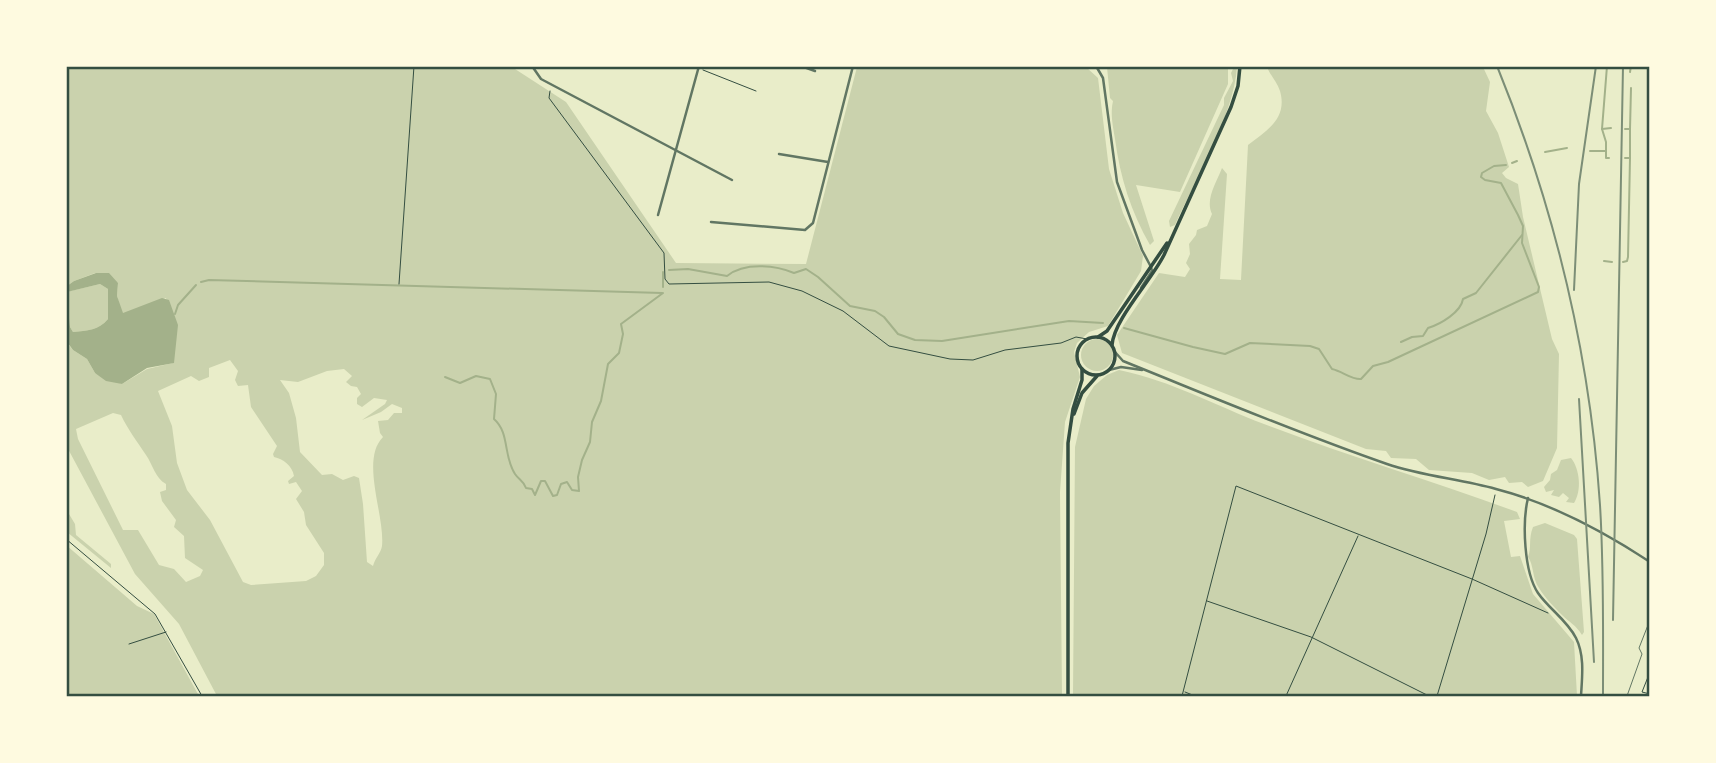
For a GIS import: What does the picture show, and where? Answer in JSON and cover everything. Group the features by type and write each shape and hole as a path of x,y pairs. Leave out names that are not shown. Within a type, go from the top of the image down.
{"main road":[{"path":"1070,426 1082,393 1097,375 1108,370 1115,359 1112,345 1116,328 1157,269 1231,107 1238,86 1240,66"},
{"path":"1068,696 1067,462 1070,426 1082,380 1082,369 1077,355 1082,343 1087,339 1098,337 1107,331 1172,236"},
{"path":"1098,337 1112,345"},
{"path":"1082,369 1097,375"}],"street":[{"path":"532,66 541,79 551,85 732,180"},
{"path":"800,66 815,71"},
{"path":"711,222 805,230 813,223 853,66"},
{"path":"658,215 699,67"},
{"path":"1097,67 1103,78 1117,182 1152,271 1137,298"},
{"path":"779,154 829,162"},
{"path":"1115,352 1123,361 1282,426 1389,465 1528,498 1583,524 1650,562"},
{"path":"1108,370 1121,367 1148,371"},
{"path":"1528,498 1528,575 1538,594 1576,638 1581,657 1581,696"}],"lane":[{"path":"1627,696 1642,654 1639,648 1650,620"}],"path":[{"path":"399,284 414,66"},
{"path":"699,67 756,90"},
{"path":"551,85 550,98 664,253 665,279 669,284 769,282 802,291 843,311 889,346 950,359 973,360 1005,350 1061,343 1076,337 1087,339"},
{"path":"1182,696 1236,486 1472,579 1551,614"},
{"path":"1437,696 1486,534 1496,489"},
{"path":"1286,696 1359,535"},
{"path":"66,539 155,614 202,696"},
{"path":"1206,600 1311,637 1429,696"},
{"path":"129,644 166,632"},
{"path":"1650,671 1642,692 1650,694"},
{"path":"1183,691 1195,696"}],"shaded area":[{"path":"504,66 515,69 566,102 676,263 806,264 857,67 1086,67 1098,78 1109,169 1123,213 1143,256 1141,271 1108,326 1089,332 1077,343 1074,352 1080,377 1065,422 1060,492 1062,696 217,696 179,624 135,574 67,447 66,342 87,359 95,373 122,384 147,369 173,363 175,344 166,298 123,314 117,296 118,283 95,273 67,286 67,67","holes":["230,360 238,371 235,380 238,386 248,385 251,407 277,446 274,457 289,466 294,476 288,481 289,484 296,482 302,491 296,499 304,512 306,525 324,553 324,565 316,576 306,581 251,585 243,582 210,520 187,490 177,463 172,426 158,391 191,376 199,381 209,377 209,368","344,369 352,376 346,382 357,387 361,394 357,398 357,404 362,407 374,398 387,400 362,420 392,404 402,408 402,413 394,413 388,420 378,421 383,437 376,447 373,473 382,546 373,566 367,562 359,478 354,476 343,480 332,474 322,475 300,452 296,418 289,393 280,380 298,382 327,371","113,413 121,415 157,475 166,484 166,490 160,492 162,501 176,520 174,527 184,536 185,558 203,570 200,576 186,582 174,569 159,565 138,530 123,530 78,439 76,429"]},
{"path":"1107,67 1228,67 1228,84 1180,192 1136,185 1154,241 1150,245 1127,194 1120,167"},
{"path":"1234,67 1237,67 1234,85 1221,126 1175,225 1170,227 1169,221 1224,105 1224,98 1233,81 1231,73"},
{"path":"1267,67 1483,67 1490,82 1486,111 1498,133 1509,167 1502,173 1518,184 1523,217 1552,339 1559,354 1557,448 1543,481 1528,487 1522,482 1509,483 1505,477 1489,480 1472,473 1429,470 1416,459 1391,458 1386,451 1366,449 1122,353 1117,335 1159,273 1185,277 1190,269 1186,263 1190,254 1189,244 1197,230 1207,226 1212,214 1210,203 1214,185 1222,168 1227,174 1220,279 1241,280 1248,145 1274,123 1282,101 1280,91"},
{"path":"96,273 109,273 118,283 117,296 123,313 162,298 169,300 178,325 174,363 147,368 122,384 106,381 95,373 87,359 73,350 67,342 67,316 73,332 97,328 108,319 108,289 100,284 67,292 67,286 74,281"},
{"path":"100,284 108,289 108,319 97,328 73,332 67,316 66,292"},
{"path":"1097,339 1109,343 1113,355 1109,367 1097,371 1085,367 1081,355 1085,343"},
{"path":"1119,370 1157,380 1295,436 1517,512 1520,519 1504,521 1511,557 1520,556 1533,594 1574,642 1577,696 1073,696 1075,447 1086,399 1094,386 1107,375"},
{"path":"1571,458 1579,480 1574,503 1566,502 1569,498 1563,493 1559,497 1551,495 1554,490 1546,492 1544,487 1561,460"},
{"path":"66,509 75,524 76,535 111,564 111,568 67,532"},
{"path":"1545,523 1574,535 1577,539 1584,632 1582,635 1547,599 1535,580 1528,557 1531,536 1533,527"},
{"path":"66,545 137,606 154,614 199,696 67,696"}],"waterway":[{"path":"1602,129 1607,66"},
{"path":"1630,72 1631,66"},
{"path":"1625,129 1630,129 1631,88"},
{"path":"1609,158 1606,158 1606,142 1602,129 1611,128"},
{"path":"1625,158 1630,158 1630,129"},
{"path":"1545,152 1567,148"},
{"path":"1590,151 1606,151"},
{"path":"1623,262 1627,261 1628,257 1630,158"},
{"path":"1512,163 1517,161"},
{"path":"1124,328 1225,354 1250,343 1310,346 1319,349 1332,369 1361,379 1373,366 1388,362 1538,292 1539,287 1522,243 1523,226 1518,215 1501,183 1481,177 1482,173 1494,166 1506,165"},
{"path":"1401,342 1423,336 1428,328 1454,313 1463,299 1476,293 1522,235"},
{"path":"1604,261 1612,262"},
{"path":"669,270 688,269 727,276 742,268 751,267 778,268 794,273 806,269 850,306 875,311 884,317 898,334 915,340 942,341 1069,321 1103,323"},
{"path":"663,272 663,287"},
{"path":"201,282 209,280 662,293"},
{"path":"175,314 178,305 196,285"},
{"path":"445,377 460,383 476,376 490,379 496,394 494,419 505,438 511,467 526,488 532,489 535,495 541,481 545,481 553,496 557,495 561,484 567,482 572,490 579,491 578,477 590,442 592,422 601,401 608,364 619,353 623,334 621,324 663,293"}],"railway":[{"path":"1497,66 1536,173 1552,227 1588,393 1600,505 1603,696"},
{"path":"1574,290 1579,184 1596,66"},
{"path":"1613,620 1623,66"},
{"path":"1579,399 1594,662"}]}
